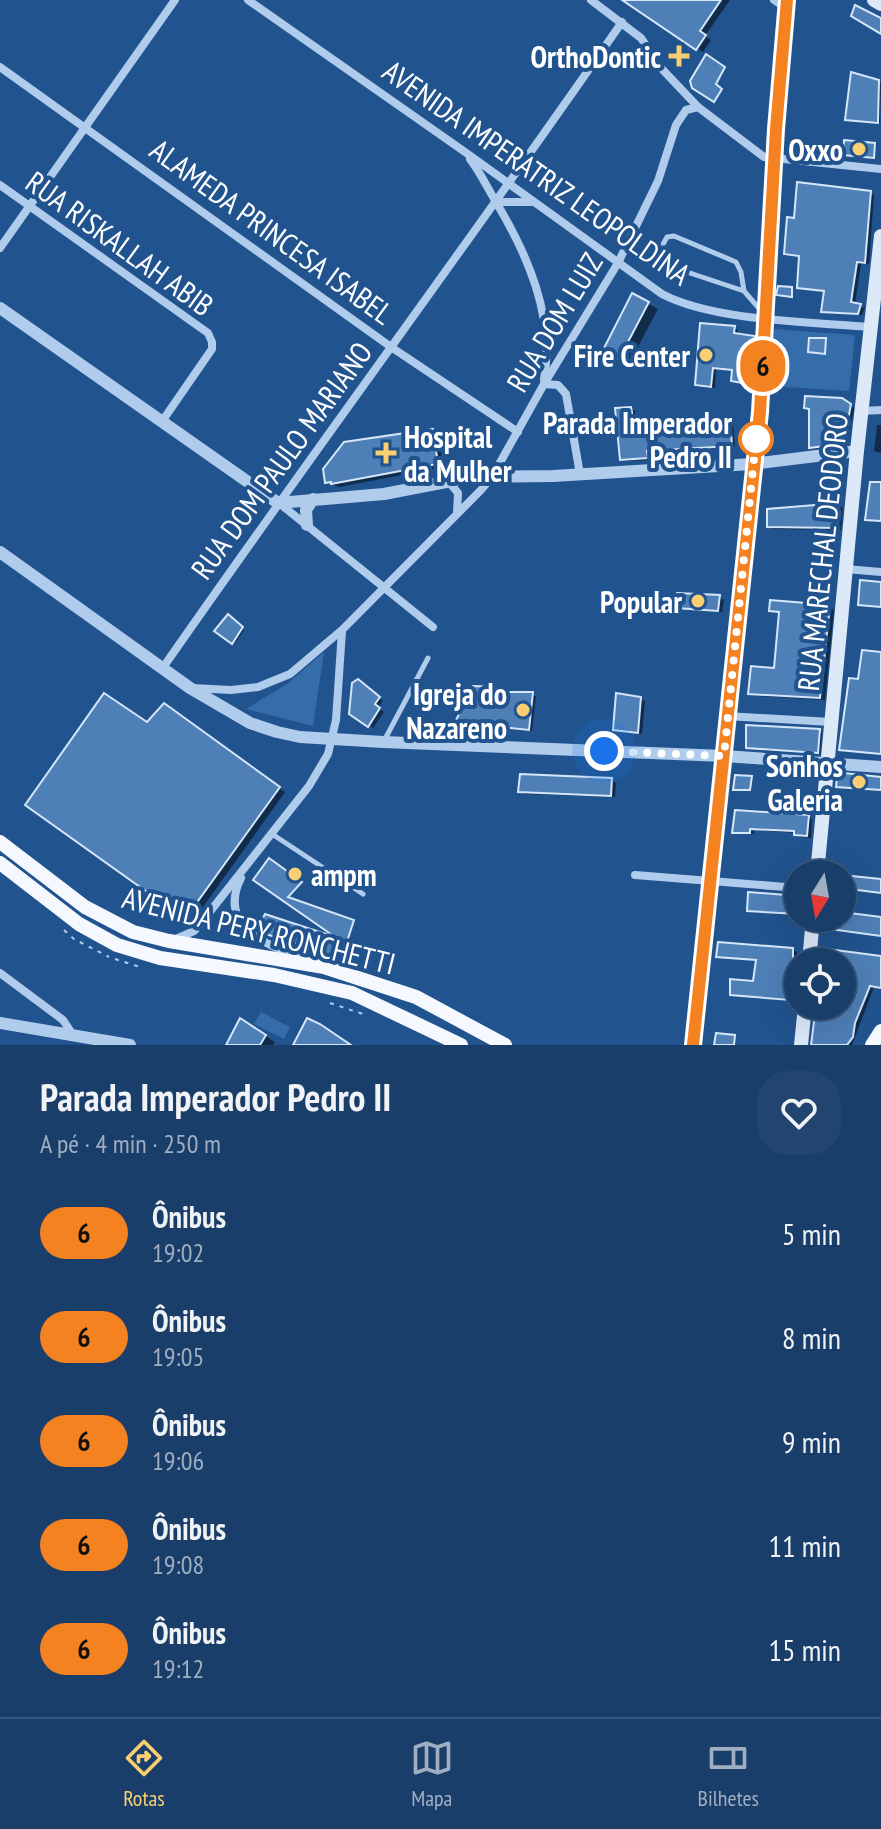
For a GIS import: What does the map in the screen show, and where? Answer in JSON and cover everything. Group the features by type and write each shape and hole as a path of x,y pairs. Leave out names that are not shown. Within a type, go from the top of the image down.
{"main road":[{"path":"874,0 881,4"},
{"name":"RUA MARECHAL DEODORO","path":"817,860 818,806 827,764 881,236"},
{"name":"AVENIDA PERY RONCHETTI","path":"0,842 43,877 104,918 133,932 324,967 416,997 505,1045"},
{"name":"AVENIDA PERY RONCHETTI","path":"0,863 79,924 117,945 160,958 274,975 352,993 464,1045"},
{"path":"801,1045 804,1020"},
{"path":"872,1045 881,1031"}],"street":[{"path":"0,248 175,0"},
{"name":"AVENIDA IMPERATRIZ LEOPOLDINA","path":"248,0 662,294 680,303 767,318 870,327"},
{"path":"591,0 641,38 662,69 698,107 757,152 775,160 881,169"},
{"path":"693,1045 752,464 760,412 787,4 774,0"},
{"name":"RUA DOM PAULO MARIANO","path":"162,669 622,22"},
{"name":"ALAMEDA PRINCESA ISABEL","path":"0,67 391,347 518,432"},
{"name":"RUA DOM LUIZ","path":"190,688 246,689 272,683 290,674 385,589 492,477 618,263 658,181 676,125 686,110 698,107"},
{"path":"465,152 520,243 531,270 545,331 547,355 544,384 558,385 566,394 580,474"},
{"name":"RUA RISKALLAH ABIB","path":"0,185 208,333 212,349 163,420"},
{"path":"496,202 532,202"},
{"path":"0,308 278,503 433,627"},
{"path":"862,411 881,410"},
{"path":"278,503 384,494 447,481 752,464 857,451"},
{"path":"447,481 458,493 457,513"},
{"path":"307,525 306,510 313,499"},
{"path":"0,552 190,688 250,723 300,737 724,756 881,767"},
{"path":"846,569 881,572"},
{"path":"169,941 194,931 321,769 333,739 342,630"},
{"path":"727,716 831,722"},
{"path":"248,866 235,894 238,919 261,940 324,967"},
{"path":"635,875 784,887"},
{"path":"0,973 63,1020 73,1035"},
{"path":"0,1023 130,1045"},
{"path":"464,1045 475,1027"}],"lane":[{"path":"744,291 736,262 674,236 667,237 657,255 669,266 744,291 767,318"},
{"path":"383,742 428,658"},
{"path":"272,834 363,894"}],"path":[{"path":"324,1001 377,1020"}],"shaded area":[{"path":"773,329 855,335 849,391 769,386"},
{"path":"324,652 313,726 246,709 287,684"},
{"path":"261,1012 290,1027 284,1039 254,1024"}],"building":[{"path":"622,0 721,0 700,31 706,35 696,50"},
{"path":"855,5 881,18 881,34 851,16"},
{"path":"706,54 725,67 716,84 722,89 714,102 692,88 690,81"},
{"path":"851,72 879,80 878,123 845,120"},
{"name":"Oxxo","path":"844,140 875,143 874,158 843,155"},
{"path":"797,182 871,191 865,263 857,262 851,302 861,304 858,314 821,312 824,291 797,288 799,256 784,254 787,217 794,218"},
{"path":"778,286 792,287 792,297 776,295"},
{"path":"632,293 649,302 619,359 603,350"},
{"path":"700,323 735,326 734,333 755,336 748,384 731,381 732,370 713,368 711,387 695,385"},
{"path":"809,338 826,338 825,354 808,352"},
{"path":"805,396 842,398 851,404 844,443 833,441 832,445 809,448 809,409 804,408"},
{"path":"631,407 633,418 644,417 644,424 730,418 732,446 647,451 648,458 620,460 615,408"},
{"name":"Hospital da Mulher","path":"433,429 438,464 325,483 323,469 344,442"},
{"path":"870,482 881,482 881,521 865,520"},
{"path":"839,503 837,528 767,527 767,509"},
{"path":"860,580 881,582 881,607 858,605"},
{"name":"Popular","path":"677,593 720,595 718,611 676,608"},
{"path":"770,600 830,605 820,698 748,694 751,666 774,668 779,612 769,611"},
{"path":"228,614 243,627 232,644 214,631"},
{"path":"862,650 881,652 881,754 839,750 849,678 858,679"},
{"path":"358,679 380,697 375,704 380,708 368,727 349,714 352,683"},
{"path":"473,686 497,687 496,692 533,692 529,730 493,726 493,729 459,727 456,720"},
{"path":"104,693 147,722 164,703 280,787 185,919 25,805"},
{"path":"616,693 641,697 638,733 613,730"},
{"path":"746,725 820,729 818,753 746,748"},
{"name":"Sonhos Galeria","path":"844,773 881,777 881,790 836,787 837,778"},
{"path":"520,774 612,778 611,796 518,792"},
{"path":"735,775 752,776 750,790 733,790"},
{"path":"735,810 809,815 807,836 794,835 794,831 750,829 750,833 732,833"},
{"path":"269,858 302,882 288,897 354,920 341,960 263,933 258,928 265,914 335,937 253,880"},
{"path":"856,876 881,879 881,893 856,890"},
{"path":"748,892 784,895 784,913 747,911"},
{"path":"856,914 881,917 881,936 852,932 856,932"},
{"path":"718,942 793,948 784,948 784,1000 730,995 730,979 753,981 756,960 716,957"},
{"path":"856,953 881,956 881,988 870,986 855,1023 853,1037 847,1045 811,1045 814,1020 856,1020"},
{"path":"240,1018 266,1035 260,1045 226,1045"},
{"path":"307,1018 320,1024 351,1045 293,1045"},
{"path":"716,1033 735,1035 734,1045 714,1045"}],"bus line":[{"name":"6","path":"693,1045 752,464 760,412 776,129 787,0"}],"place":[{"name":"OrthoDontic","path":"679,56"},
{"name":"Oxxo","path":"859,149"},
{"name":"Fire Center","path":"706,355"},
{"name":"Parada Imperador Pedro II","path":"756,439"},
{"name":"Hospital da Mulher","path":"386,453"},
{"name":"Popular","path":"698,601"},
{"name":"Igreja do Nazareno","path":"523,710"},
{"name":"Sonhos Galeria","path":"859,782"},
{"name":"ampm","path":"295,874"}],"route":[{"path":"604,751 724,756 756,439"}]}
